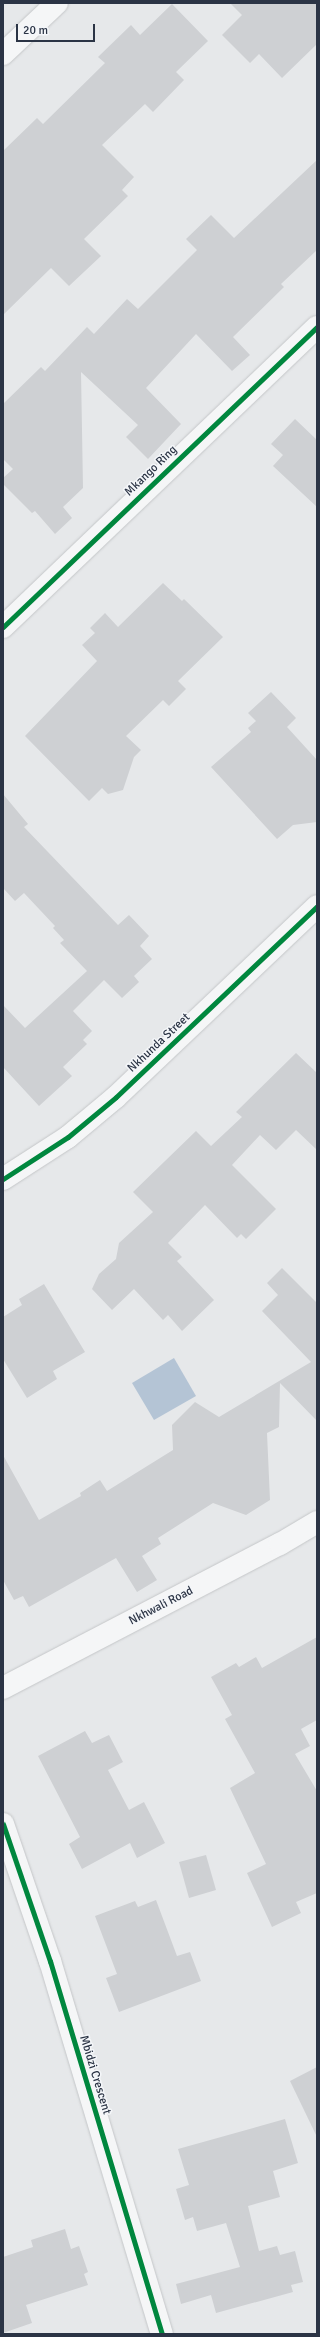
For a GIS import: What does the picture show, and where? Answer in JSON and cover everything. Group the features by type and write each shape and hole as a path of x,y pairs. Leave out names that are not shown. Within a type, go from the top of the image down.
{"street":[{"path":"3,54 57,3"},
{"name":"Mkango Ring","path":"3,627 316,331"},
{"name":"Nkhunda Street","path":"3,1179 68,1136 116,1096 317,906"},
{"name":"Nkhwali Road","path":"3,1688 280,1544 317,1522"},
{"name":"Mbidzi Crescent","path":"3,1824 52,1968 162,2334"}],"water":[{"path":"174,1358 196,1396 154,1420 132,1383"}],"building":[{"path":"230,3 317,3 317,44 282,78 259,54 250,63 222,35 242,15"},
{"path":"172,4 208,41 176,72 184,80 153,112 145,104 102,145 134,177 122,190 128,196 84,239 101,256 69,286 51,268 3,315 3,151 37,118 43,124 105,63 98,57 131,25 140,35"},
{"path":"317,160 317,250 281,284 284,287 233,337 250,355 232,371 196,334 146,388 181,424 148,459 126,437 138,425 81,372 83,488 63,507 72,518 55,534 35,511 32,513 3,484 3,478 13,469 3,459 3,404 41,367 45,371 87,327 94,334 127,299 138,309 197,250 186,239 211,215 234,238"},
{"path":"295,419 317,440 317,507 273,466 283,455 271,444"},
{"path":"163,583 182,601 184,599 223,637 178,681 186,689 169,706 163,700 126,736 141,750 134,757 123,790 108,794 102,788 89,801 25,736 97,661 82,645 95,633 90,628 105,613 118,627"},
{"path":"271,692 296,718 287,727 317,760 317,822 293,825 277,839 211,767 251,732 248,728 256,721 248,713"},
{"path":"3,794 28,824 24,827 118,925 129,915 149,936 140,946 152,959 134,976 139,982 122,998 104,980 73,1011 92,1031 83,1040 87,1044 63,1067 72,1076 39,1106 3,1067 3,1005 25,1028 87,971 60,943 64,940 53,928 55,926 24,893 15,901 3,888"},
{"path":"296,1053 317,1073 317,1150 296,1130 276,1150 260,1135 232,1165 276,1209 246,1239 241,1234 237,1238 205,1205 168,1243 182,1257 177,1261 214,1300 182,1331 168,1315 163,1320 134,1289 112,1310 92,1289 99,1274 116,1259 119,1243 153,1212 133,1192 196,1131 211,1146 242,1117 236,1112"},
{"path":"282,1268 317,1303 317,1421 280,1383 279,1427 267,1433 270,1500 246,1515 213,1503 158,1538 161,1544 142,1556 157,1580 137,1592 116,1558 29,1607 23,1596 14,1600 3,1580 3,1455 39,1520 81,1496 80,1493 100,1480 107,1491 173,1450 172,1425 195,1402 219,1417 311,1362 262,1311 278,1295 267,1283"},
{"path":"44,1284 85,1352 53,1371 57,1379 27,1398 3,1359 3,1317 22,1305 19,1299"},
{"path":"317,1637 317,1720 301,1729 310,1746 295,1754 317,1791 317,1893 296,1902 301,1913 272,1927 247,1873 266,1864 230,1788 255,1773 225,1719 232,1715 211,1677 236,1663 239,1667 256,1657 262,1668"},
{"path":"85,1731 92,1743 109,1735 123,1762 108,1770 129,1810 144,1802 165,1843 137,1858 130,1843 82,1869 69,1844 80,1837 38,1756"},
{"path":"206,1855 216,1890 189,1898 179,1862"},
{"path":"156,1900 177,1956 190,1952 201,1981 119,2012 106,1978 117,1974 95,1916 135,1901 138,1907"},
{"path":"317,2067 317,2137 290,2081"},
{"path":"285,2119 298,2163 273,2171 280,2197 248,2206 259,2251 277,2246 280,2255 295,2251 303,2282 291,2285 293,2292 216,2313 211,2295 181,2304 176,2284 240,2267 226,2223 197,2231 193,2217 185,2220 176,2189 189,2185 178,2149"},
{"path":"65,2229 71,2249 79,2246 88,2272 84,2274 88,2285 26,2305 32,2323 3,2333 3,2257 33,2247 31,2240"}],"cycle path":[{"path":"3,627 317,327"},
{"path":"3,1179 68,1137 116,1097 317,906"},
{"path":"3,1824 50,1961 162,2334"}]}
